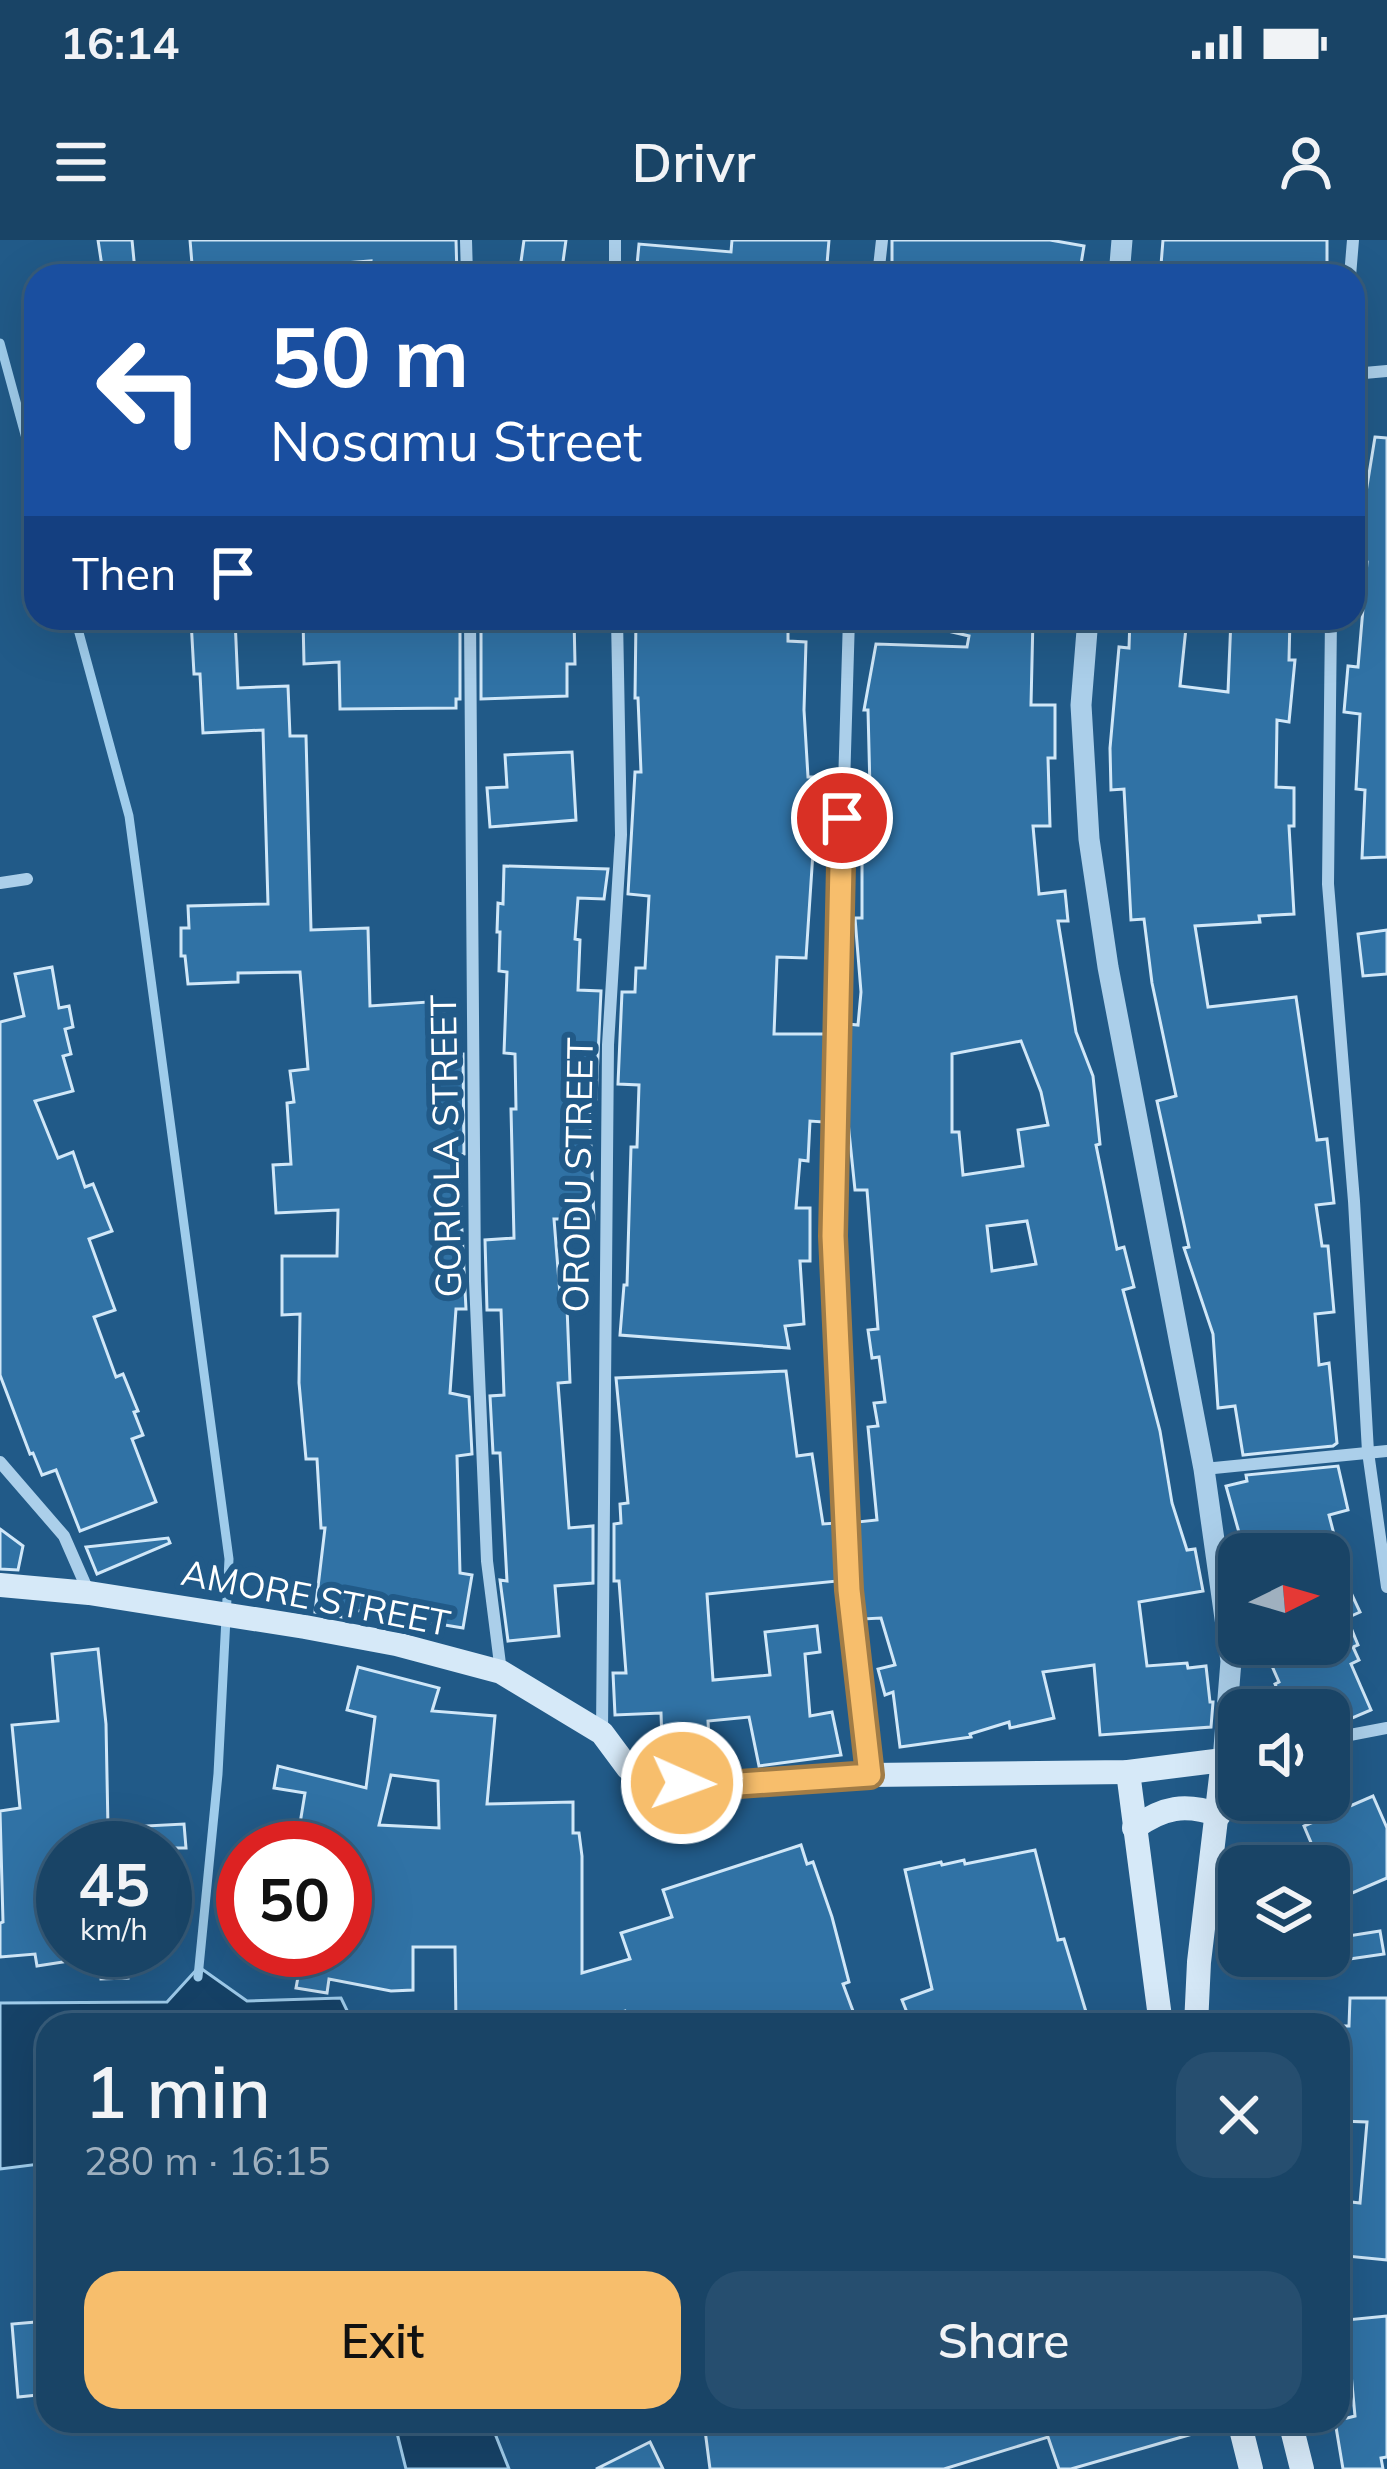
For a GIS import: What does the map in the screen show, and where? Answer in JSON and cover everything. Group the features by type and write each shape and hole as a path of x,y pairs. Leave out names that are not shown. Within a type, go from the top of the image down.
{"main road":[{"name":"AMORE STREET","path":"0,1585 89,1593 305,1627 396,1644 501,1672 602,1733 628,1768 652,1779 711,1786 870,1775 1127,1772 1218,1753"},
{"path":"1127,1772 1158,2013"},
{"path":"1134,1828 1151,1815 1174,1807 1196,1807 1218,1815"},
{"path":"1197,2013 1218,1821"},
{"path":"1242,2433 1251,2469"},
{"path":"1293,2433 1302,2469"}],"street":[{"name":"GORIOLA STREET","path":"470,630 475,1281 487,1561 501,1672"},
{"name":"ORODU STREET","path":"602,1733 608,1045 621,836 617,630"},
{"path":"849,630 832,1188 849,1590 870,1775"},
{"path":"1087,630 1081,705 1089,839 1108,968 1204,1468 1232,1661 1231,1689"},
{"path":"1330,630 1328,884 1354,1201 1368,1452 1387,1587"},
{"path":"0,883 27,879"},
{"path":"1204,1468 1387,1451"},
{"path":"0,1462 64,1536 89,1593"},
{"path":"1350,1735 1387,1728"}],"water":[{"path":"199,1967 247,2001 341,1998 348,2013 36,2013 36,2164 0,2169 0,2003 167,2002"},
{"path":"397,2433 495,2433 509,2469 406,2469"}],"building":[{"path":"98,240 132,240 134,264 102,264"},
{"path":"190,240 456,240 457,264 192,264"},
{"path":"524,240 566,240 563,264 521,264"},
{"path":"732,240 829,240 827,264 637,264 639,244 731,252"},
{"path":"892,240 1050,240 1084,246 1081,264 892,264"},
{"path":"1163,240 1327,240 1327,264 1161,264"},
{"path":"1375,437 1387,438 1387,857 1362,858 1365,790 1356,789 1360,714 1344,712 1348,666 1358,667 1361,630 1365,630 1365,498"},
{"path":"192,630 236,630 238,688 288,686 290,736 306,736 311,930 368,928 370,1006 443,1001 447,1055 463,1054 464,1154 458,1155 466,1309 456,1309 450,1393 469,1397 472,1454 457,1456 460,1573 472,1575 463,1628 348,1609 347,1618 315,1612 325,1528 321,1528 317,1459 306,1459 299,1383 300,1314 282,1315 282,1256 337,1256 338,1210 276,1213 273,1165 291,1164 287,1103 294,1102 290,1071 308,1069 300,972 238,973 238,982 188,984 181,928 189,928 188,906 268,904 263,730 203,733 200,674 194,674"},
{"path":"303,630 460,630 460,699 456,699 456,708 340,709 339,662 304,664"},
{"path":"481,630 574,630 575,664 567,664 567,696 481,699"},
{"path":"636,630 788,630 788,641 806,642 808,777 818,777 820,822 815,822 806,958 777,957 774,1034 826,1034 823,1122 810,1121 808,1161 800,1160 796,1208 810,1208 810,1261 800,1261 804,1324 785,1326 789,1348 620,1335 639,1085 618,1084 622,992 635,992 636,968 645,968 649,896 628,894 635,772 641,772"},
{"path":"944,630 1033,630 1031,705 1055,705 1055,758 1048,758 1050,826 1033,826 1039,894 1065,891 1068,921 1058,921 1076,1032 1093,1076 1100,1144 1096,1145 1117,1249 1124,1247 1134,1287 1123,1290 1160,1431 1172,1503 1187,1550 1195,1549 1203,1591 1139,1602 1147,1666 1206,1666 1213,1702 1211,1727 1100,1735 1094,1665 1043,1672 1054,1718 1010,1728 1009,1722 971,1737 900,1747 893,1692 885,1695 878,1669 895,1665 881,1618 863,1619 857,1522 877,1520 868,1427 878,1426 874,1403 885,1402 879,1357 872,1358 868,1330 878,1329 867,1190 855,1190 848,1122 844,1122 847,1024 858,1025 861,992 855,918 862,918 862,851 870,789 868,710 864,710 876,644 967,647 969,636","holes":["1021,1041 1048,1125 1018,1130 1023,1166 963,1175 959,1132 952,1132 952,1054","1027,1221 1036,1264 992,1271 987,1226"]},
{"path":"1130,630 1186,630 1180,686 1228,692 1231,630 1290,630 1289,660 1295,660 1289,722 1277,720 1276,787 1294,788 1294,826 1289,826 1294,914 1259,916 1260,922 1195,926 1208,1007 1296,997 1317,1140 1327,1139 1334,1203 1316,1205 1322,1246 1328,1246 1334,1312 1315,1314 1319,1365 1329,1363 1337,1443 1333,1446 1243,1455 1235,1406 1218,1408 1213,1334 1184,1248 1189,1247 1157,1101 1176,1096 1144,919 1131,920 1124,789 1111,790 1119,647 1129,648"},
{"path":"572,752 576,820 490,827 487,788 507,787 505,755"},
{"path":"504,866 608,869 604,899 578,898 575,939 580,940 578,990 601,991 596,1099 589,1099 594,1219 554,1219 561,1307 567,1307 570,1382 558,1383 569,1528 593,1526 593,1583 555,1586 559,1636 508,1641 500,1580 507,1581 500,1453 493,1453 490,1396 504,1395 501,1310 487,1310 485,1240 514,1238 511,1109 516,1109 515,1054 504,1053 507,972 499,971 497,932"},
{"path":"1387,930 1387,974 1363,976 1358,934"},
{"path":"52,967 59,1008 69,1006 73,1027 65,1029 71,1054 63,1056 73,1091 35,1101 58,1158 73,1152 85,1187 93,1184 112,1231 89,1239 115,1310 94,1317 116,1377 123,1374 138,1411 134,1412 143,1435 132,1439 156,1502 80,1531 56,1470 42,1475 30,1454 0,1375 0,1022 24,1016 15,974"},
{"path":"786,1371 797,1456 812,1454 823,1524 836,1523 838,1581 707,1594 713,1680 770,1675 765,1632 817,1626 820,1652 805,1654 810,1716 832,1712 841,1755 759,1766 749,1717 708,1721 709,1740 662,1742 661,1713 615,1715 613,1673 626,1673 619,1581 614,1581 614,1524 621,1523 620,1504 628,1503 616,1378"},
{"path":"1338,1466 1348,1510 1329,1515 1334,1533 1239,1533 1226,1486 1247,1481 1246,1475"},
{"path":"0,1529 23,1546 18,1570 0,1569"},
{"path":"168,1538 170,1543 97,1574 86,1547"},
{"path":"1350,1591 1360,1612 1350,1617"},
{"path":"1350,1625 1359,1660 1351,1664 1371,1710 1350,1719 1350,1689 1277,1689 1272,1665 1350,1665"},
{"path":"98,1649 106,1724 108,1821 36,1821 36,1960 35,1954 0,1957 0,1811 20,1808 12,1725 58,1721 52,1654"},
{"path":"358,1667 439,1688 432,1711 495,1716 487,1804 573,1802 573,1833 579,1833 582,1856 582,1973 630,1959 621,1933 672,1917 663,1890 801,1845 807,1864 813,1862 832,1917 849,1982 843,1984 854,2013 456,2013 455,1947 413,1947 413,1990 391,1991 329,1979 327,1993 296,1988 298,1977 372,1977 372,1821 300,1821 305,1793 274,1788 278,1766 366,1788 375,1717 347,1710","holes":["391,1775 438,1781 439,1828 379,1825"]},
{"path":"1373,1796 1387,1828 1387,1878 1350,1894 1350,1845 1312,1845 1304,1826 1316,1821 1350,1821 1350,1806"},
{"path":"1035,1850 1058,1940 1064,1939 1086,2013 907,2013 902,2000 932,1989 905,1870 941,1862 964,1860 965,1864"},
{"path":"1380,1931 1384,1954 1350,1959 1350,1936"},
{"path":"1350,1998 1387,1998 1387,2260 1350,2256 1351,2202 1360,2203 1367,2122 1350,2121"},
{"path":"1387,2316 1387,2457 1381,2458 1383,2469 1343,2469 1337,2433 1350,2433 1350,2417 1355,2416 1350,2320"},
{"path":"36,2322 36,2395 18,2397 12,2324"},
{"path":"705,2433 1196,2433 1071,2469 1059,2469 1048,2437 944,2469 710,2469"},
{"path":"650,2442 663,2469 596,2469"}],"waterway":[{"path":"0,343 24,431"},
{"path":"78,630 129,816 229,1559 218,1774 198,1977"}],"route":[{"path":"682,1783 711,1786 870,1775 849,1590 833,1236 842,818"}]}
